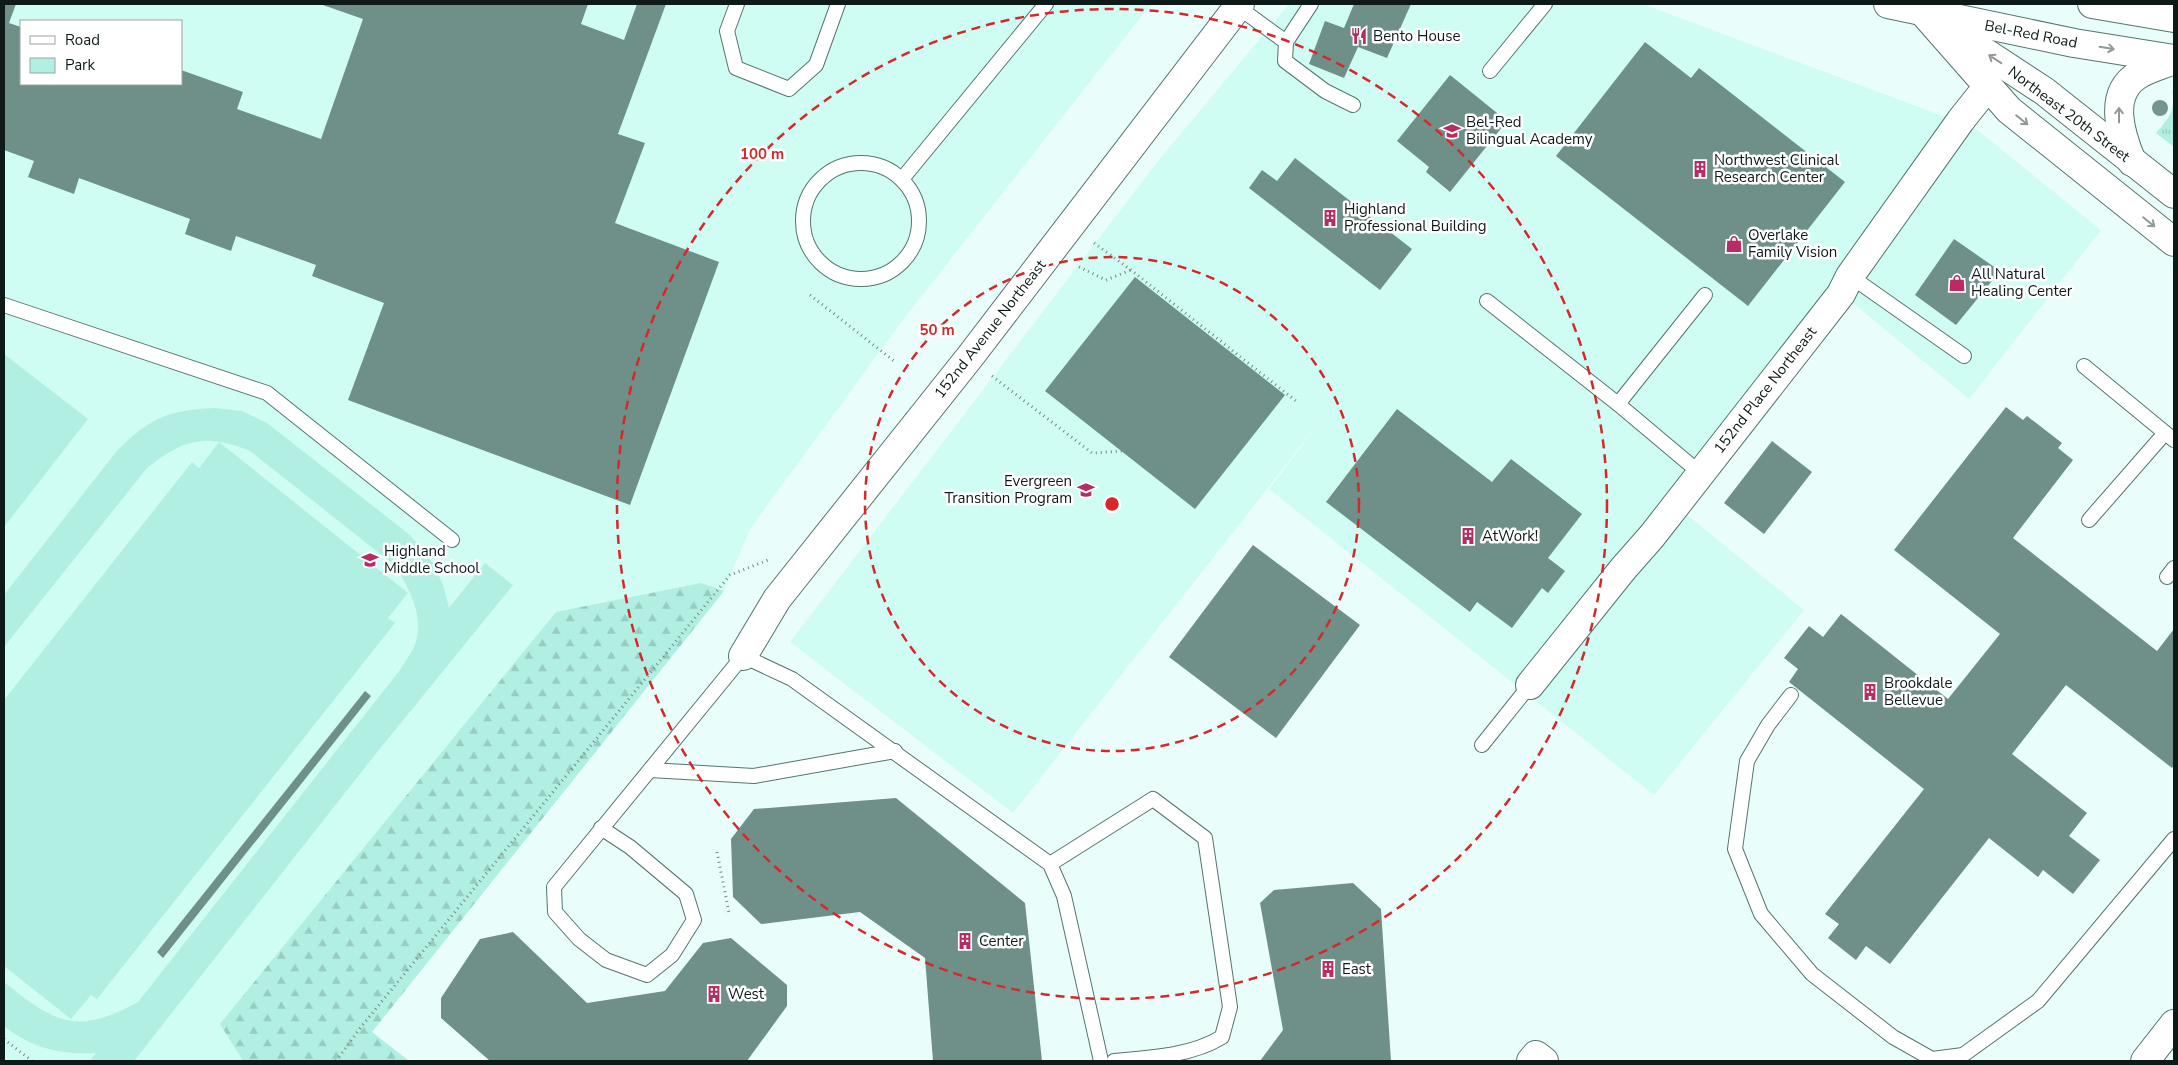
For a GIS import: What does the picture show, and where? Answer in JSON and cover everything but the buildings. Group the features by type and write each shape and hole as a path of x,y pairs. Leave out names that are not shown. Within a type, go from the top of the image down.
{"street":[{"name":"Bel-Red Road","path":"1888,4 1917,8 2074,43 2174,60"},
{"path":"2092,4 2174,18"},
{"name":"152nd Avenue Northeast","path":"743,656 777,598 969,358 1239,5"},
{"path":"1917,8 2009,110 2174,242"},
{"name":"Northeast 20th Street","path":"1917,8 2044,91 2174,194"},
{"path":"2132,162 2123,141 2118,118 2123,92 2136,76 2174,60"},
{"name":"152nd Place Northeast","path":"1530,685 1623,569 1652,536 1841,294 1850,276 1961,120 1988,86"},
{"path":"2145,1061 2174,1024"},
{"path":"1531,1061 1536,1055 1544,1061"}],"lane":[{"path":"737,4 726,31 736,68 789,89 816,65 838,4"},
{"path":"902,179 1046,4"},
{"path":"1312,4 1286,42 1285,61 1325,91 1353,105"},
{"path":"1490,71 1546,4"},
{"path":"1239,5 1286,42"},
{"path":"868,162 886,168 902,179 914,194 919,213 919,233 912,251 900,266 883,276 864,280 844,278 827,269 813,255 805,238 802,219 806,200 816,184 831,170 848,164 868,162"},
{"path":"1850,276 1964,356"},
{"path":"1618,404 1705,294"},
{"path":"1487,301 1618,404 1700,473"},
{"path":"4,305 267,393 452,540"},
{"path":"2084,366 2170,437 2089,520"},
{"path":"601,828 630,847 686,894 694,920 672,955 647,975 606,960 579,939 555,912 554,887 601,828 743,656 792,679 895,751 1050,864 1064,896 1101,1061"},
{"path":"1482,745 1530,685"},
{"path":"1791,695 1768,725 1747,761 1735,849 1762,914 1812,974 1893,1037 1932,1059 1963,1055 2038,1001 2174,839"},
{"path":"650,770 754,776 895,751"},
{"path":"1050,864 1153,799 1205,838 1230,1007 1222,1037 1208,1046 1150,1058 1114,1061"}],"path":[{"path":"1087,238 1131,270 1296,400"},
{"path":"1078,266 1106,280 1131,270"},
{"path":"810,295 894,361"},
{"path":"984,370 1092,453 1122,452"},
{"path":"336,1061 367,1020 730,575 769,560"},
{"path":"717,852 729,913"},
{"path":"4,1040 32,1061"}],"shaded area":[{"name":"Highland Middle School","path":"4,4 1151,4 899,325 750,529 724,591 372,1032 409,1061 4,1061"},
{"path":"1289,4 1643,4 1975,128 2101,230 1969,399 1842,294 1675,505 1804,610 1654,795 1269,489 1325,415 1013,813 790,642 1158,161"}],"green space":[{"path":"2172,91 2174,92 2174,147 2156,133 2172,109"},
{"path":"4,354 88,419 4,527"},
{"path":"215,408 242,411 267,423 410,535 435,566 444,588 449,608 485,563 513,585 374,756 134,1061 90,1061 96,1053 71,1053 36,1045 14,1034 4,1026 4,982 38,1007 52,1015 67,1020 98,1019 117,1013 138,1002 400,670 414,647 417,636 417,614 414,603 405,582 393,564 250,451 234,445 207,441 184,445 160,458 147,468 4,647 4,595 116,452 139,431 160,418 184,411"},
{"path":"219,442 408,593 388,618 395,623 97,999 91,995 71,1019 4,966 4,700 192,462 199,468"},
{"path":"701,583 724,591 372,1032 409,1061 243,1061 220,1024 556,612"}],"place":[{"name":"Bento House","path":"1359,36"},
{"name":"Bel-Red Bilingual Academy","path":"1452,131"},
{"name":"Northwest Clinical Research Center","path":"1700,169"},
{"name":"Highland Professional Building","path":"1330,218"},
{"name":"Overlake Family Vision","path":"1734,244"},
{"name":"All Natural Healing Center","path":"1957,283"},
{"name":"Evergreen Transition Program","path":"1086,490"},
{"name":"AtWork!","path":"1468,536"},
{"name":"Highland Middle School","path":"370,560"},
{"name":"Brookdale Bellevue","path":"1870,692"},
{"name":"Center","path":"965,941"},
{"name":"East","path":"1328,969"},
{"name":"West","path":"714,994"}]}
